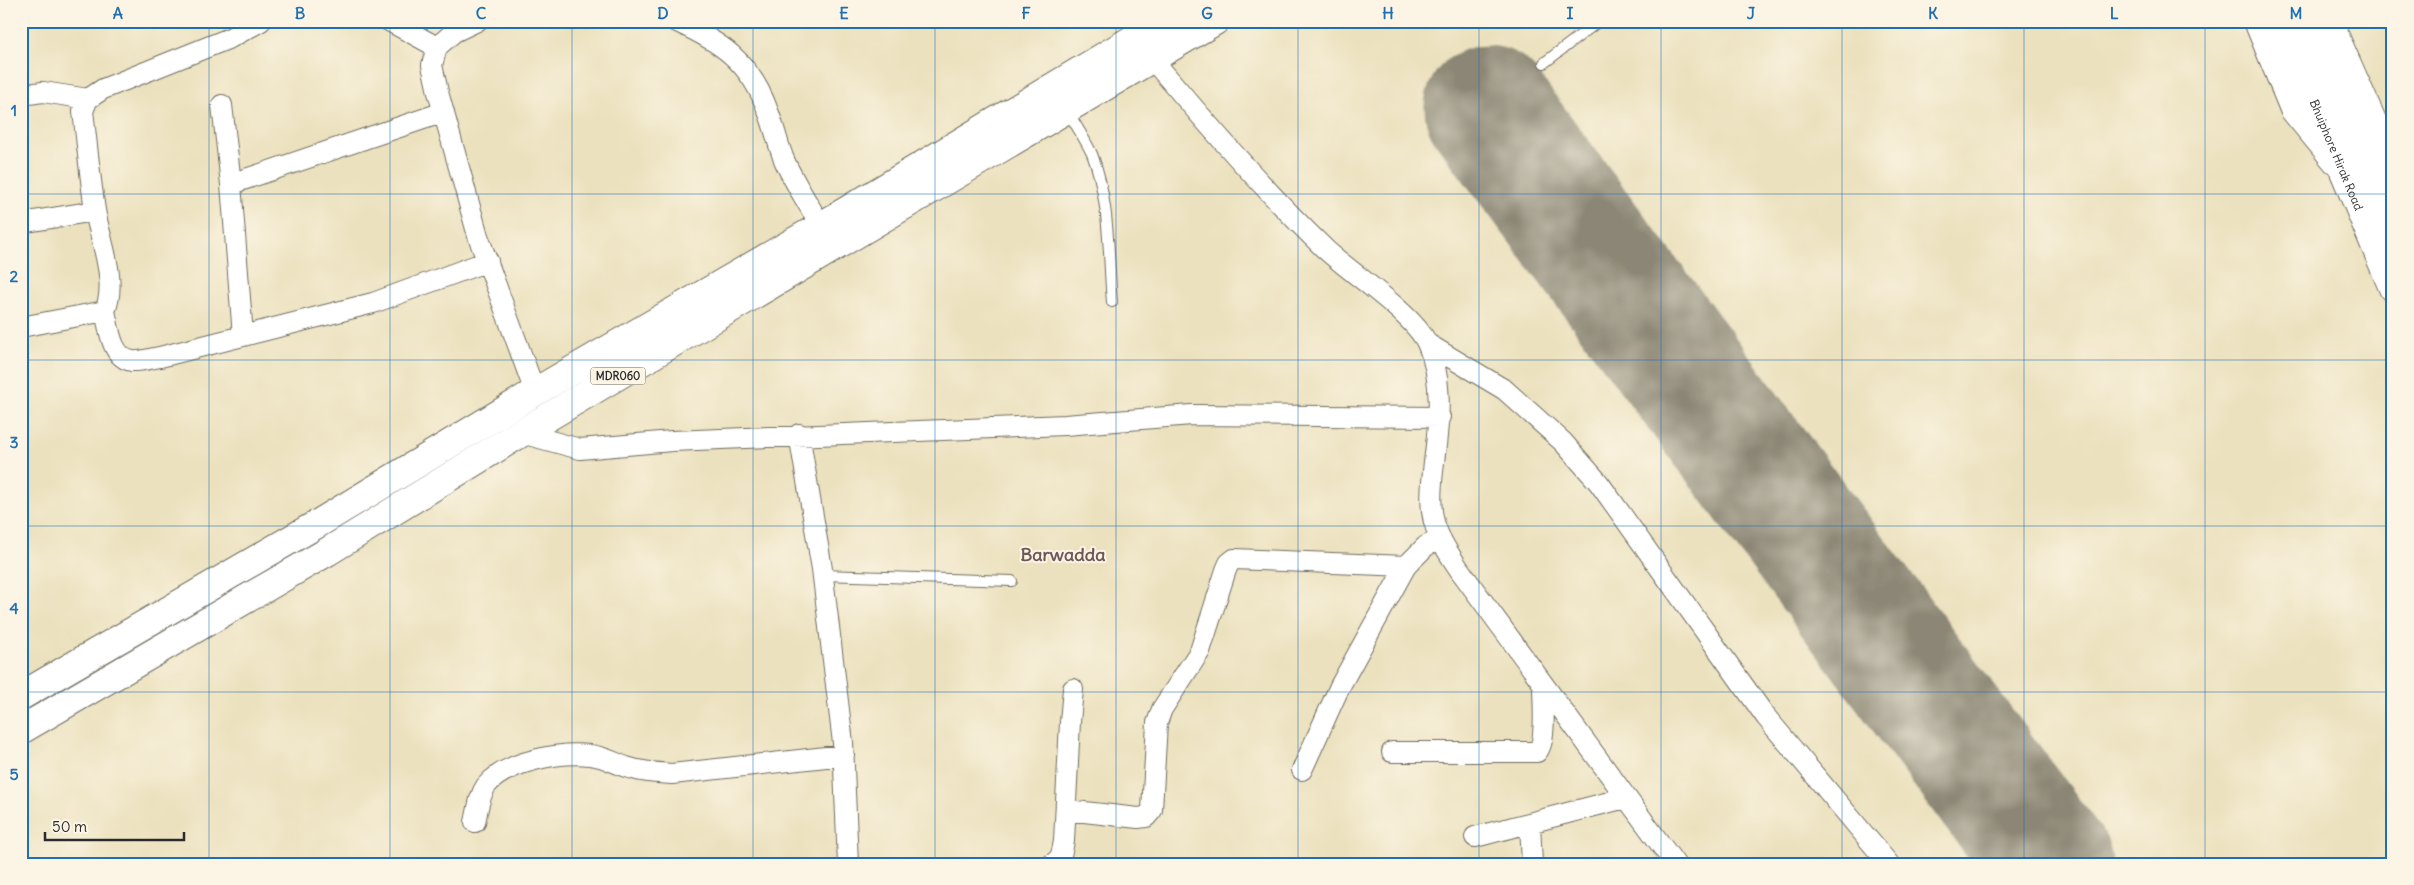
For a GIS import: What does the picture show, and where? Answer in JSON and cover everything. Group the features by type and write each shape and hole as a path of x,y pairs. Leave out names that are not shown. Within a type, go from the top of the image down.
{"main road":[{"name":"MDR060","path":"21,696 318,523 535,392 821,226 1163,21"},
{"name":"MDR060","path":"21,730 327,552 521,433 1215,21"},
{"path":"2258,21 2294,109 2340,165"},
{"name":"Bhuiphore Hirak Road","path":"2281,21 2393,288"},
{"name":"Bhuiphore Hirak Road","path":"2307,21 2393,225"},
{"path":"2328,21 2393,168"}],"street":[{"path":"261,21 230,38 104,89 88,99 82,111 95,210 109,272 109,302 105,311 116,349 120,356 132,361 160,357 374,303 488,261"},
{"path":"389,21 437,47"},
{"path":"477,21 454,32 437,47 432,65 478,236 535,392"},
{"path":"675,21 706,36 730,53 752,76 768,110 785,162 821,226"},
{"path":"1152,59 1239,160 1285,209 1328,251 1422,334 1428,344 1436,368 1440,417 1431,487 1434,520 1440,539 1459,569 1675,864"},
{"path":"21,95 43,92 88,99"},
{"path":"222,105 231,184 243,336"},
{"path":"231,184 444,112"},
{"path":"21,223 95,210"},
{"path":"21,327 105,311"},
{"path":"1428,344 1505,390 1563,442 1599,483 1766,717 1889,864"},
{"path":"521,433 580,449 672,441 799,434 1065,424 1192,415 1440,417"},
{"path":"799,434 822,575 844,756 848,864"},
{"path":"1302,770 1340,686 1406,566 1426,546 1440,539"},
{"path":"1066,810 1138,818 1146,817 1152,810 1157,723 1162,709 1200,651 1226,570 1229,563 1234,559 1406,566"},
{"path":"1392,752 1536,752 1541,748 1543,685"},
{"path":"1052,864 1058,861 1061,855 1066,810 1073,689"},
{"path":"475,822 479,801 485,787 496,775 532,761 555,756 591,755 649,773 672,774 844,756"},
{"path":"1475,837 1625,798"},
{"path":"1530,823 1532,864"}],"lane":[{"path":"1544,63 1599,21"},
{"path":"1067,110 1091,152 1098,173 1103,196 1112,302"},
{"path":"822,575 1012,581"}],"runway":[{"path":"1487,108 2050,864"}],"district":[{"name":"Barwadda","path":"1063,554"}]}
